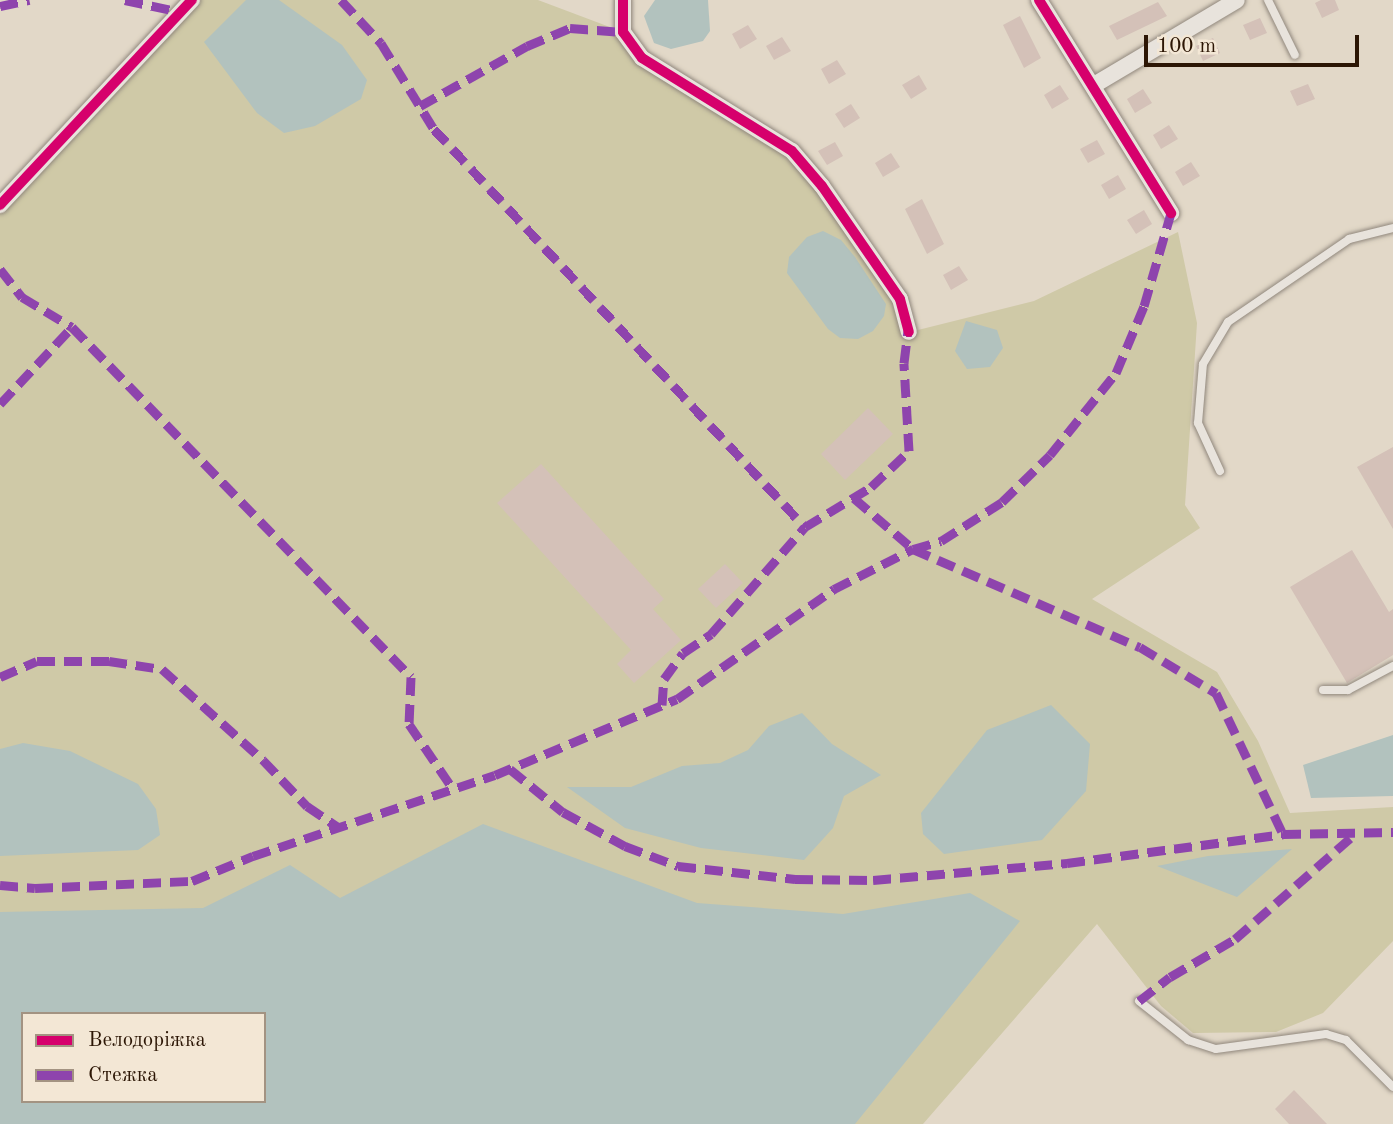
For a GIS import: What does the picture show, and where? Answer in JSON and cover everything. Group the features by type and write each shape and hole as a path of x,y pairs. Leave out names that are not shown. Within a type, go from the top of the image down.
{"street":[{"path":"0,205 192,0"},
{"path":"624,0 623,32 642,58 792,151 822,186 900,299 909,332"},
{"path":"1039,0 1171,213"},
{"path":"1094,85 1237,0"}],"lane":[{"path":"1268,0 1295,55"},
{"path":"1220,471 1198,423 1202,364 1228,322 1349,239 1393,228"},
{"path":"1323,690 1348,690 1393,666"},
{"path":"1139,1001 1188,1040 1216,1049 1326,1034 1346,1040 1393,1087"}],"shaded area":[{"path":"192,0 538,0 623,32 642,58 771,135 862,240 910,332 1034,301 1178,232 1197,323 1185,505 1200,528 1092,599 1217,672 1258,741 1290,813 1393,807 1393,941 1323,1013 1276,1032 1193,1033 1161,1006 1097,924 923,1124 0,1124 0,205"},
{"path":"246,0 279,0 342,45 367,80 361,99 315,126 284,133 257,113 204,42"},
{"path":"655,0 708,0 710,31 703,41 671,49 654,43 644,16"},
{"path":"823,231 841,240 886,304 884,316 873,331 858,339 840,338 828,329 787,273 789,257 807,237"},
{"path":"966,321 997,330 1003,348 990,367 967,369 955,351"},
{"path":"1051,705 1090,744 1086,791 1042,840 944,854 923,834 921,813 987,730"},
{"path":"802,713 832,744 881,775 844,796 833,828 804,860 701,848 625,828 567,787 631,787 682,766 720,763 748,750 769,726"},
{"path":"1393,735 1393,796 1311,798 1303,765"},
{"path":"23,743 70,751 138,784 156,809 160,835 138,850 0,856 0,749"},
{"path":"483,824 697,903 843,914 970,893 1020,921 855,1124 0,1124 0,912 203,908 290,865 340,898"},
{"path":"1292,849 1237,897 1157,866 1208,856"}],"building":[{"path":"1335,0 1339,10 1322,18 1315,3"},
{"path":"1158,2 1167,16 1117,40 1109,26"},
{"path":"1020,16 1041,58 1024,68 1003,25"},
{"path":"1260,18 1267,33 1250,40 1243,25"},
{"path":"748,25 757,39 740,49 732,34"},
{"path":"782,37 791,51 774,60 766,46"},
{"path":"1213,38 1220,53 1203,61 1196,46"},
{"path":"837,60 846,74 829,84 821,69"},
{"path":"919,75 927,89 911,99 902,85"},
{"path":"1308,84 1315,99 1297,106 1290,91"},
{"path":"1060,85 1069,99 1052,109 1044,95"},
{"path":"1143,89 1152,103 1135,113 1127,99"},
{"path":"851,104 860,118 844,128 835,114"},
{"path":"1169,125 1178,139 1161,149 1153,135"},
{"path":"1097,140 1105,154 1088,163 1080,149"},
{"path":"835,142 843,156 827,165 818,151"},
{"path":"891,153 900,167 883,177 875,163"},
{"path":"1191,162 1200,176 1183,186 1175,172"},
{"path":"1118,175 1126,189 1109,199 1101,185"},
{"path":"922,199 944,244 927,254 905,209"},
{"path":"1144,210 1152,224 1136,234 1127,220"},
{"path":"959,266 968,280 951,290 943,275"},
{"path":"868,408 893,434 845,480 821,454"},
{"path":"1393,447 1393,529 1357,467"},
{"path":"541,464 664,599 653,609 681,640 634,683 617,664 631,650 497,503"},
{"path":"1352,550 1389,612 1393,609 1393,655 1347,683 1290,587"},
{"path":"725,564 743,583 716,608 698,589"},
{"path":"1294,1090 1327,1124 1289,1124 1275,1109"}],"marked path":[{"path":"0,6 29,0"},
{"path":"125,0 181,12"},
{"path":"341,0 381,43 434,129 805,527 871,487 909,451 904,363 908,328"},
{"path":"420,106 527,46 570,28 623,32"},
{"path":"854,498 913,549 941,541 1002,502 1050,455 1116,373 1144,306 1171,213"},
{"path":"0,269 22,297 72,327 411,677 409,724 453,789"},
{"path":"0,404 72,327"},
{"path":"662,705 664,679 683,653 711,634 805,527"},
{"path":"0,885 35,888 192,881 253,856 495,775 677,699 834,589 913,549 1140,647 1216,693 1283,834"},
{"path":"0,677 37,661 109,661 162,669 263,760 307,806 338,827"},
{"path":"510,769 563,812 625,846 678,866 795,879 873,880 1067,863 1283,834 1393,832"},
{"path":"1139,1001 1170,977 1235,939 1356,833"}],"cycle path":[{"path":"0,205 192,0"},
{"path":"623,0 623,32 642,58 792,151 822,186 900,299 909,332"},
{"path":"1039,0 1171,213"}]}
